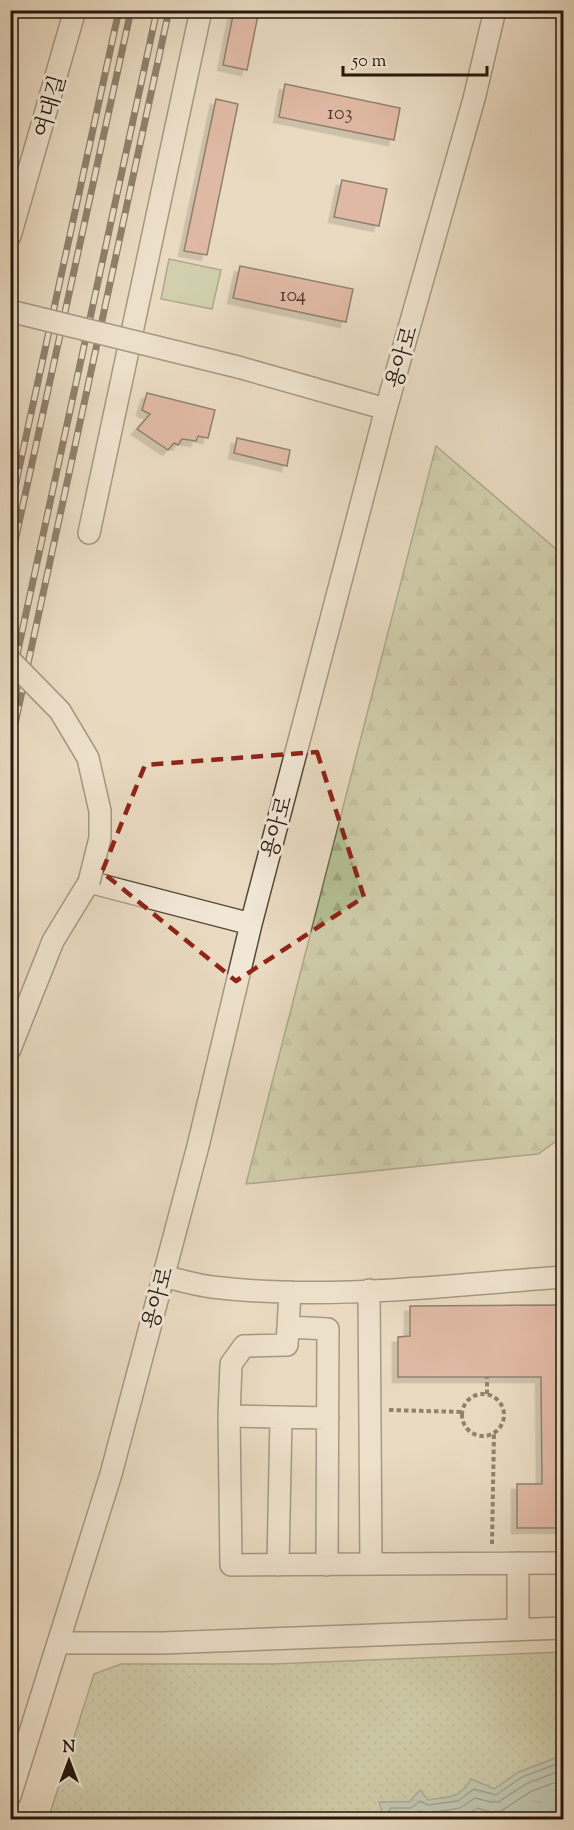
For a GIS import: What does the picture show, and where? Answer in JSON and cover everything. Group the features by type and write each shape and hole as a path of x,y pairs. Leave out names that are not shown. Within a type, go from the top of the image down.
{"street":[{"name":"여대길","path":"10,236 75,10"},
{"path":"89,533 201,10"},
{"name":"용아로","path":"10,1796 111,1474 198,1146 251,924 386,409 474,99 495,10"},
{"path":"10,311 238,367 386,409"},
{"path":"10,660 60,711 88,758 100,811 100,838 89,882 53,941 10,1049"},
{"path":"89,882 251,924"},
{"path":"163,1276 211,1287 290,1292 369,1290 564,1277"},
{"path":"369,1290 371,1564"},
{"path":"290,1292 287,1346 244,1346 231,1364 229,1416 231,1565 564,1563"},
{"path":"288,1327 328,1329 327,1565"},
{"path":"229,1416 328,1418"},
{"path":"278,1565 280,1417"},
{"path":"518,1563 518,1630"},
{"path":"58,1643 174,1643 564,1628"}],"path":[{"path":"486,1394 487,1377"},
{"path":"492,1563 494,1433 503,1422 503,1408 499,1401 486,1394 472,1397 463,1412 463,1422 473,1433 480,1436 494,1433"},
{"path":"370,1410 463,1412"}],"highlighted area":[{"path":"317,752 364,897 236,981 102,872 145,765"}],"green space":[{"path":"169,259 221,270 212,309 161,299"},
{"path":"436,446 563,555 563,1136 538,1154 246,1184"},
{"path":"563,1652 563,1762 555,1758 519,1772 494,1789 471,1779 463,1791 453,1797 421,1801 380,1802 383,1814 388,1819 48,1820 94,1674 121,1664 273,1664"}],"water":[{"path":"556,1758 563,1762 563,1819 388,1820 379,1802 409,1802 420,1790 428,1800 447,1797 458,1794 471,1779 494,1789 519,1772"}],"building":[{"path":"234,10 259,10 247,70 223,65"},
{"path":"285,84 400,108 394,140 279,117"},
{"path":"216,99 238,104 207,255 184,251"},
{"path":"342,180 387,189 379,226 334,217"},
{"path":"240,266 353,289 346,322 233,298"},
{"path":"147,393 215,410 208,438 198,436 196,441 182,439 178,445 174,443 168,450 137,429 150,414 142,410"},
{"path":"237,438 290,450 287,466 234,453"},
{"path":"564,1305 564,1528 517,1528 517,1484 542,1484 541,1377 398,1377 398,1337 410,1336 410,1306"}],"railway":[{"path":"10,510 119,10"},
{"path":"10,564 131,10"},
{"path":"10,687 157,10"},
{"path":"10,747 169,10"}]}
